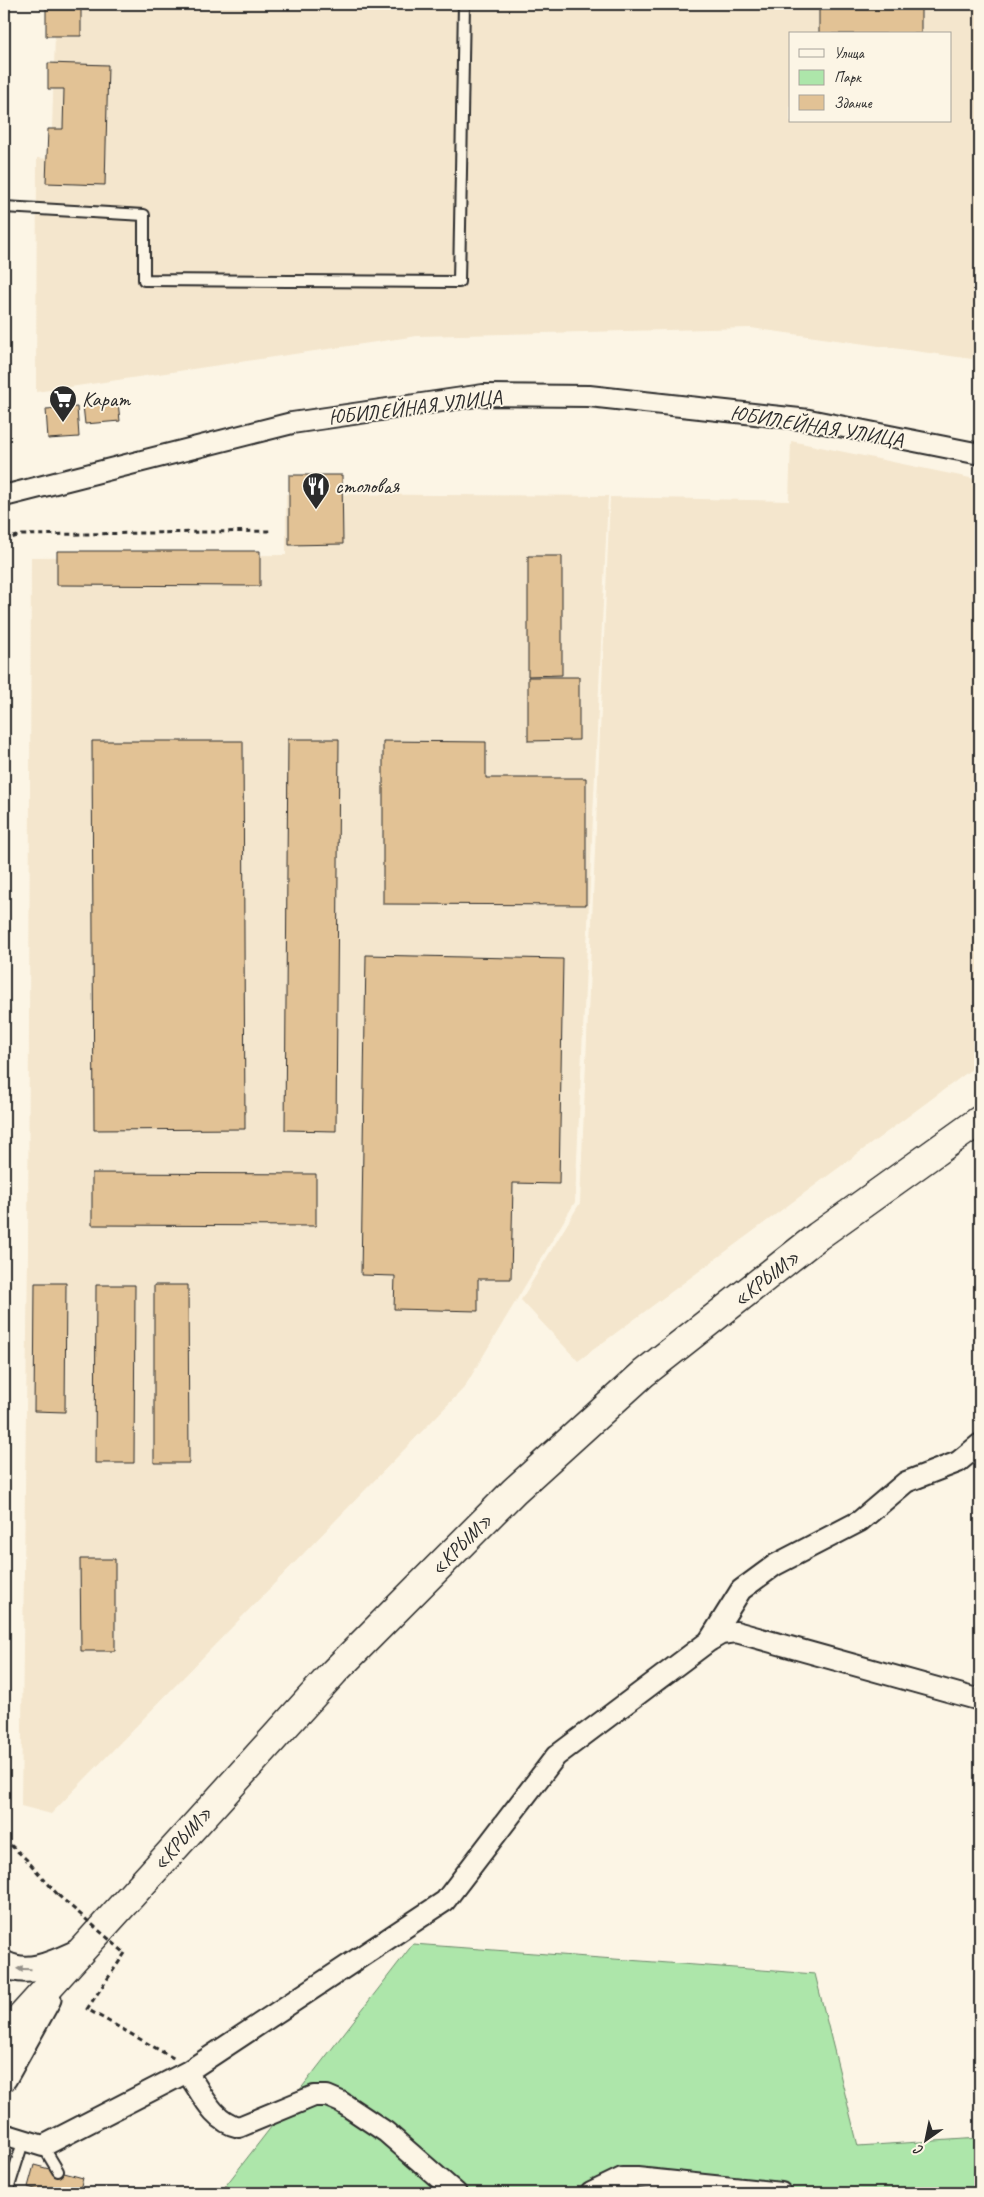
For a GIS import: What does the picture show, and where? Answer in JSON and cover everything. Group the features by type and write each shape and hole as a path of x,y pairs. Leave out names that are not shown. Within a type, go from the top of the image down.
{"highway":[{"name":"«КРЫМ»","path":"4,2036 77,1953 334,1672 514,1491 652,1367 818,1236 980,1120"}],"street":[{"name":"ЮБИЛЕЙНАЯ УЛИЦА","path":"4,496 292,423 483,395 589,396 809,420 980,454"},
{"path":"709,1641 741,1590 775,1565 860,1521 906,1482 958,1462 980,1444"},
{"path":"4,2134 43,2146 187,2072 445,1901 556,1756 709,1641 721,1634 736,1632 980,1700"},
{"path":"4,1964 12,1968 30,1969 54,1964 77,1953"},
{"path":"4,2078 34,2020 77,1953"},
{"path":"187,2072 217,2116 228,2125 239,2127 314,2096 327,2096 341,2102 386,2132 456,2193"},
{"path":"591,2193 622,2178 781,2193"}],"lane":[{"path":"4,207 144,215 144,280 458,282 464,4"},
{"path":"7,2193 24,2139"},
{"path":"43,2146 58,2171"}],"path":[{"path":"4,540 21,534 271,531"},
{"path":"4,1839 26,1859 58,1895 125,1952 87,2009 172,2056 187,2072"}],"shaded area":[{"path":"56,4 980,4 980,312 972,359 751,328 417,336 36,392 37,158 51,159"},
{"path":"791,441 980,480 980,1063 578,1361 521,1300 580,1203 610,497 789,501"},
{"path":"286,494 608,496 575,1202 464,1388 51,1814 21,1806 28,1253 31,557 286,555"}],"green space":[{"path":"413,1944 815,1974 858,2146 980,2138 980,2193 220,2193"}],"building":[{"path":"46,4 81,4 81,36 46,36"},
{"path":"819,4 921,4 921,32 819,32"},
{"path":"48,63 108,65 105,185 46,183 48,129 63,129 64,89 48,89"},
{"path":"118,402 120,421 85,424 83,405"},
{"name":"Карат","path":"77,407 79,437 48,439 46,409"},
{"name":"столовая","path":"289,475 342,475 343,544 289,545"},
{"path":"57,551 260,551 260,586 57,585"},
{"path":"528,556 562,556 562,675 528,676"},
{"path":"528,677 579,677 579,740 528,741"},
{"path":"288,739 339,739 336,1131 285,1130"},
{"path":"92,741 243,741 245,1129 94,1130"},
{"path":"383,741 486,742 486,778 586,778 586,905 383,904"},
{"path":"366,955 563,959 559,1184 513,1183 511,1279 478,1279 478,1311 394,1309 395,1276 361,1275"},
{"path":"92,1173 316,1174 316,1226 92,1225"},
{"path":"35,1283 66,1283 65,1412 34,1411"},
{"path":"96,1285 135,1285 134,1463 95,1463"},
{"path":"154,1285 188,1285 189,1463 154,1463"},
{"path":"80,1559 115,1559 115,1651 81,1651"},
{"path":"34,2165 83,2178 79,2193 49,2193 28,2187"}],"place":[{"name":"Карат","path":"63,423"},
{"name":"столовая","path":"316,510"}]}
